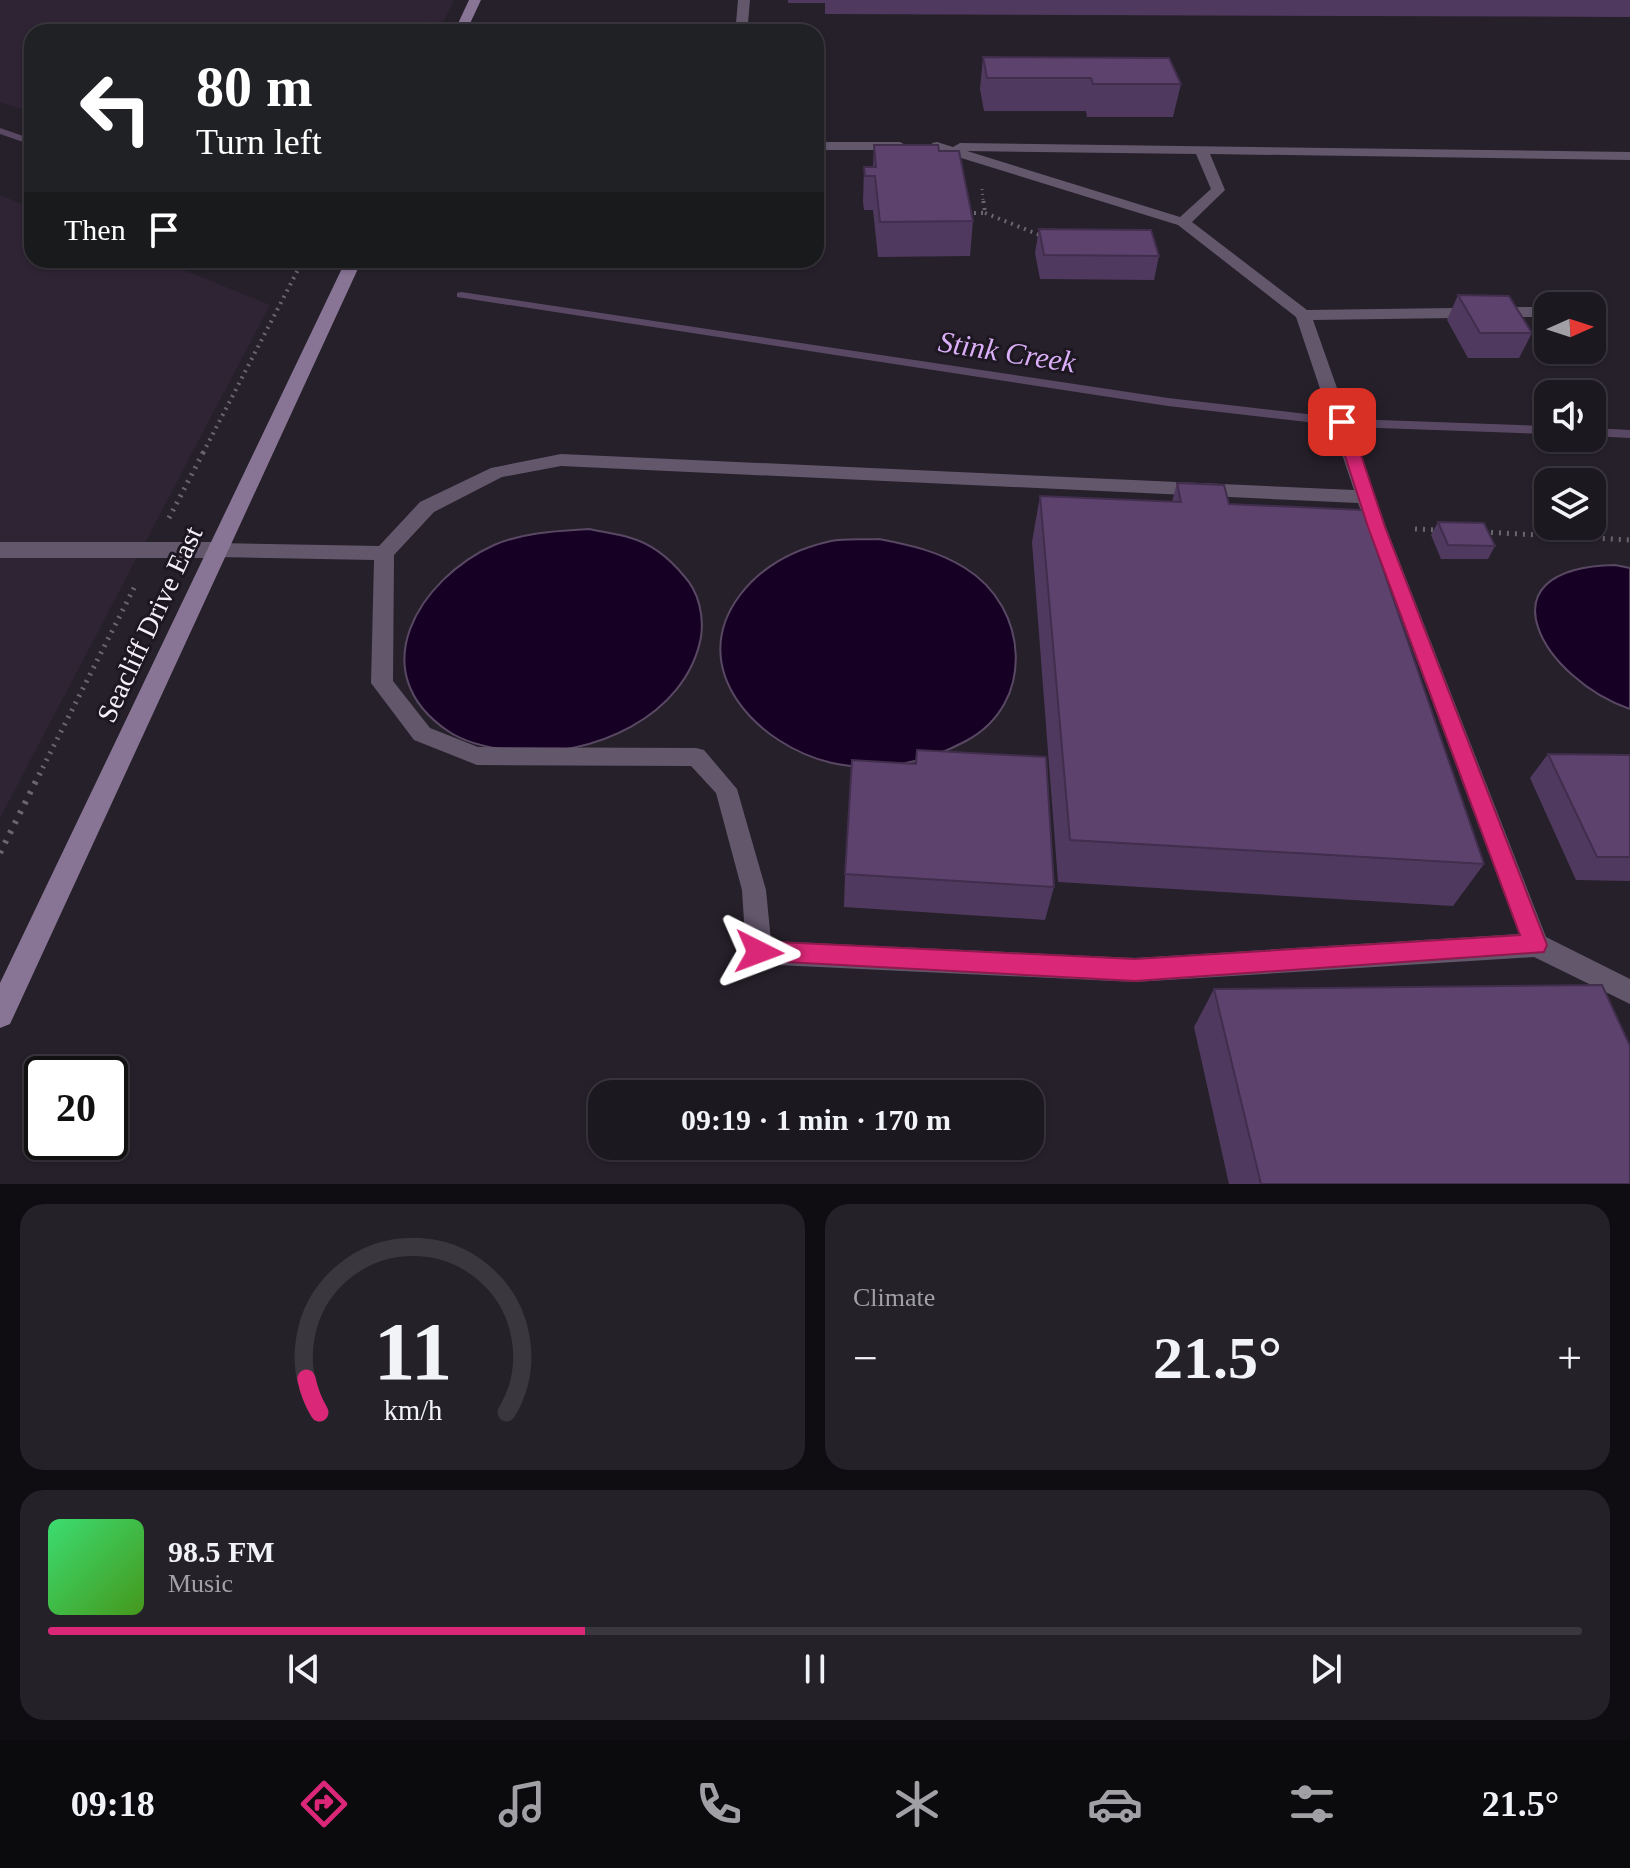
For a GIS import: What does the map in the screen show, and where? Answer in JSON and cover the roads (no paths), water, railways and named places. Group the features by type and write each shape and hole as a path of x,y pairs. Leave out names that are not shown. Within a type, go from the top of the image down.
{"main road":[{"path":"464,24 475,0"},
{"name":"Seacliff Drive East","path":"0,1014 350,268"}],"street":[{"path":"0,550 217,550"}],"lane":[{"path":"742,23 744,0"},
{"path":"824,146 1630,156"},
{"path":"937,146 1183,222 1303,315 1376,527 1536,945"},
{"path":"1183,222 1218,190 1201,149"},
{"path":"1303,315 1533,312"},
{"path":"1365,497 561,460 497,472 427,507 384,553 382,683 422,734 477,756 696,757 726,789 754,890 759,952 1135,970 1536,945 1630,992"},
{"path":"217,550 384,553"}],"waterway":[{"name":"Stink Creek","path":"0,131 24,139"},
{"name":"Stink Creek","path":"461,295 1168,402 1351,423 1534,430"},
{"name":"Stink Creek","path":"1606,433 1630,434"}]}
